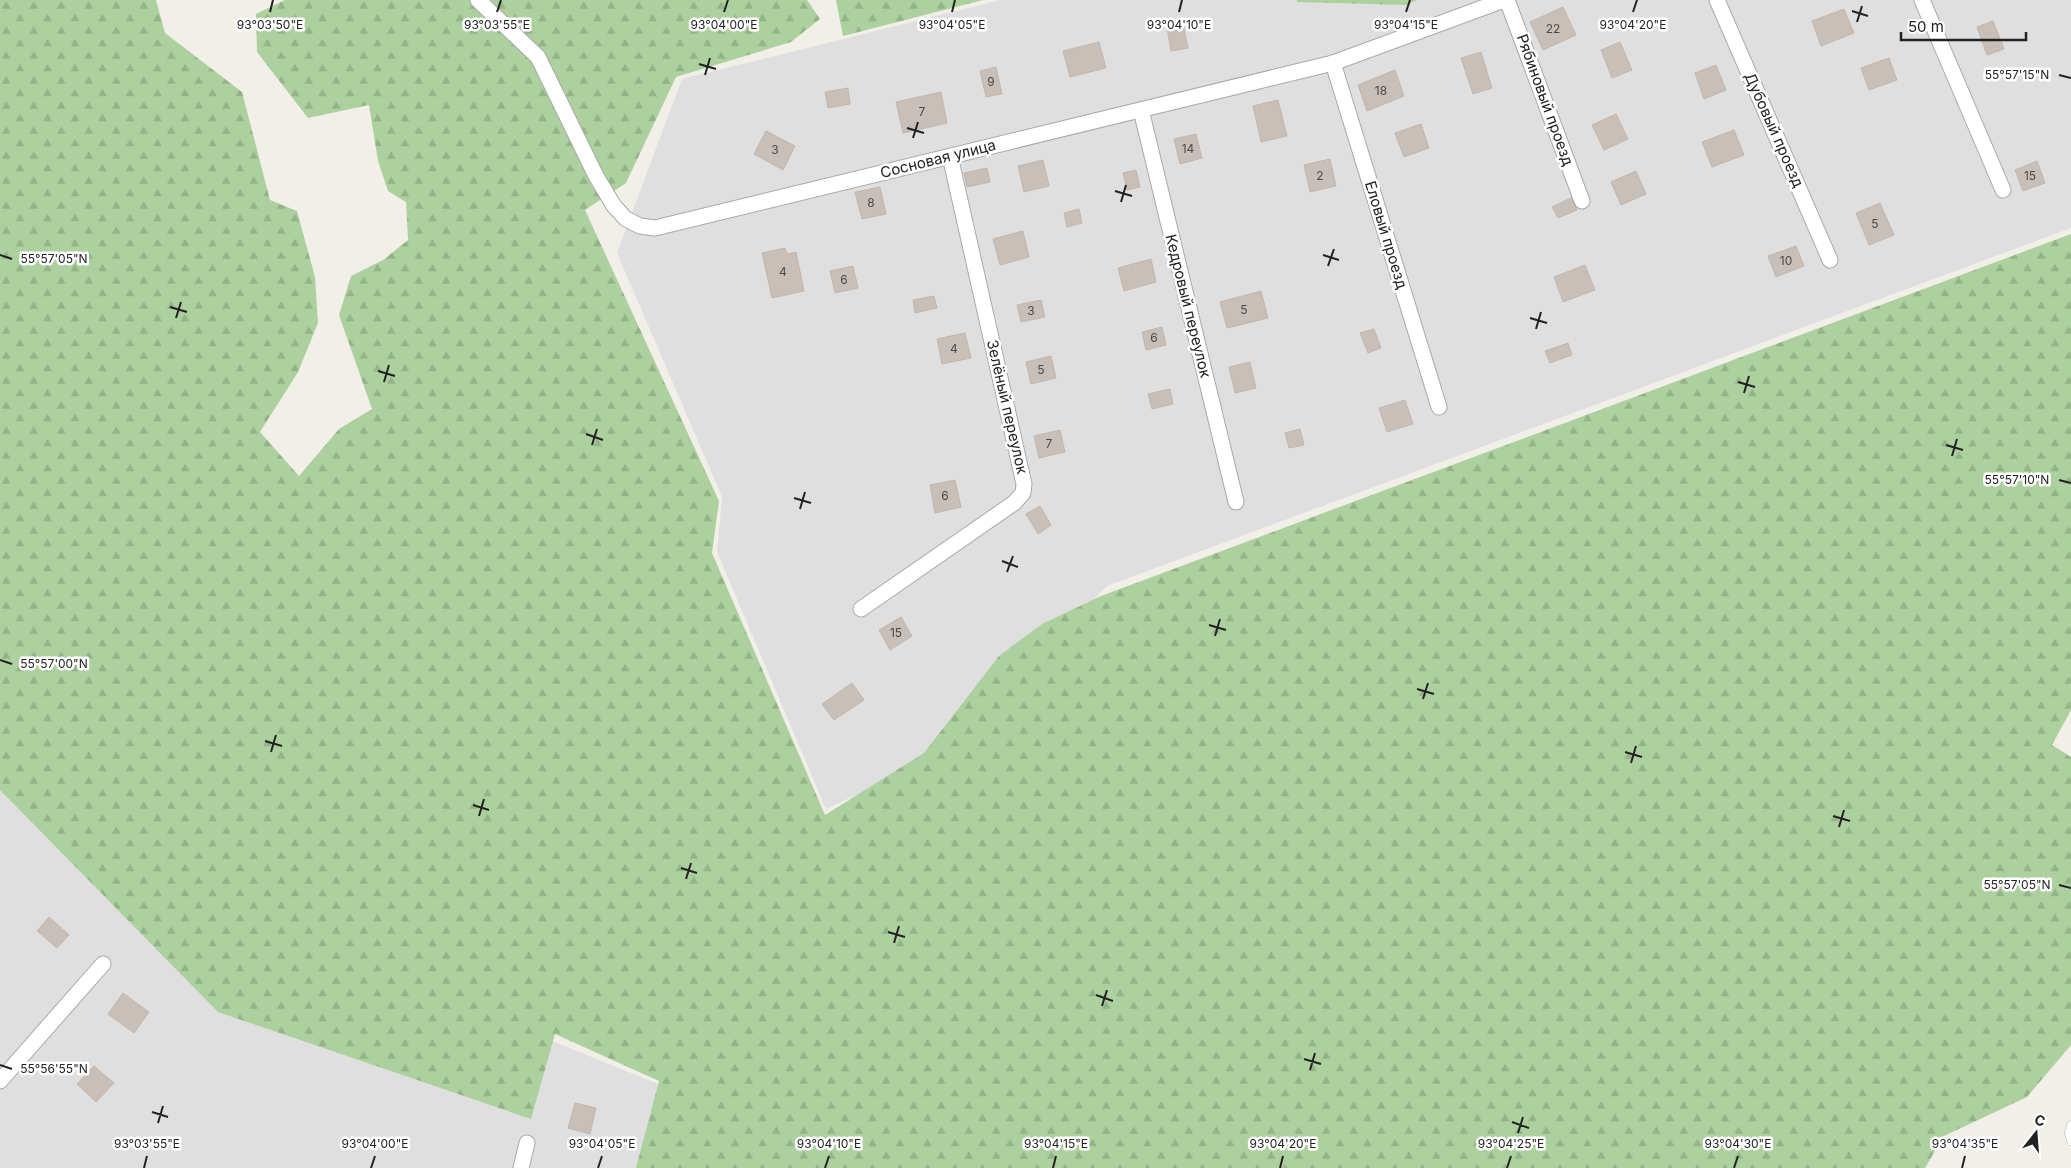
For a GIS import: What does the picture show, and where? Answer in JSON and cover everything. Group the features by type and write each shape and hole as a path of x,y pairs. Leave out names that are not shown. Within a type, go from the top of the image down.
{"street":[{"name":"Сосновая улица","path":"478,0 538,57 596,176 614,206 626,219 640,226 655,228 1333,63 1506,0"},
{"name":"Рябиновый проезд","path":"1506,0 1582,201"},
{"name":"Дубовый проезд","path":"1717,0 1830,260"},
{"path":"1922,0 2003,190"},
{"name":"Еловый проезд","path":"1333,63 1439,407"},
{"name":"Кедровый переулок","path":"1141,110 1236,502"},
{"name":"Зелёный переулок","path":"861,609 1014,502 1023,493 1024,484 950,156"},
{"path":"0,1082 103,964"},
{"path":"521,1168 527,1143"}],"lane":[{"path":"2071,1125 2069,1134 2071,1141"}],"shaded area":[{"path":"1000,0 2071,0 2071,228 1107,586 932,760 826,809 717,552 722,497 617,253 682,79"},
{"path":"0,733 373,968 663,1086 831,1168 0,1168"}],"green space":[{"path":"0,0 156,0 165,33 242,92 270,200 297,211 315,277 318,323 298,372 260,432 299,476 339,429 372,409 339,315 351,276 383,260 408,240 406,202 388,191 378,161 369,105 308,118 257,52 256,14 285,0 807,0 820,19 791,42 676,77 626,183 585,210 719,501 712,553 825,815 924,753 999,656 1042,624 1101,596 2071,234 2071,710 2052,745 2071,757 2071,1045 2027,1097 1944,1136 1925,1168 636,1168 659,1081 555,1034 531,1119 218,1012 0,790"},
{"path":"836,0 983,0 843,36"},
{"path":"1297,0 1417,0 1406,5 1297,2"}],"building":[{"path":"1563,7 1576,35 1543,50 1530,22"},
{"path":"1844,9 1854,33 1821,46 1812,21"},
{"path":"1993,21 2004,49 1987,55 1977,27"},
{"path":"1183,24 1188,48 1171,51 1167,28"},
{"path":"1099,42 1106,68 1070,77 1063,51"},
{"path":"1620,42 1632,70 1612,78 1601,50"},
{"path":"1481,52 1492,88 1473,94 1461,58"},
{"path":"1889,58 1897,80 1869,90 1861,68"},
{"path":"1716,65 1726,90 1704,99 1695,73"},
{"path":"996,67 1002,94 986,97 980,71"},
{"path":"1395,70 1404,96 1367,111 1358,85"},
{"path":"848,88 850,104 828,108 825,92"},
{"path":"941,92 947,123 903,133 896,102"},
{"path":"1278,100 1287,136 1261,142 1253,106"},
{"path":"1616,114 1628,139 1604,150 1592,125"},
{"path":"1421,124 1429,148 1404,157 1395,133"},
{"path":"1734,130 1744,155 1712,167 1702,142"},
{"path":"766,131 795,146 783,170 754,154"},
{"path":"1196,134 1202,158 1180,164 1174,139"},
{"path":"1330,159 1336,186 1310,192 1304,165"},
{"path":"1043,160 1049,186 1024,192 1018,166"},
{"path":"2037,161 2045,183 2023,191 2015,170"},
{"path":"987,168 990,182 967,187 964,173"},
{"path":"1136,170 1140,187 1127,190 1123,173"},
{"path":"1636,171 1646,194 1621,205 1611,182"},
{"path":"880,187 886,214 862,219 855,192"},
{"path":"1571,198 1577,210 1558,218 1552,207"},
{"path":"1880,203 1894,235 1869,245 1856,213"},
{"path":"1079,209 1082,223 1067,227 1064,213"},
{"path":"1023,231 1029,257 1000,265 993,239"},
{"path":"1796,246 1804,266 1776,277 1768,256"},
{"path":"785,248 787,254 796,252 804,291 772,298 762,253"},
{"path":"1151,259 1156,282 1124,291 1118,268"},
{"path":"1585,265 1595,290 1563,302 1554,277"},
{"path":"853,266 858,288 835,293 830,271"},
{"path":"1261,291 1268,318 1227,328 1220,302"},
{"path":"934,296 937,308 915,313 913,300"},
{"path":"1041,300 1045,317 1021,322 1017,305"},
{"path":"1162,327 1166,345 1146,350 1142,332"},
{"path":"1374,329 1381,348 1368,353 1360,333"},
{"path":"965,333 971,358 942,364 937,339"},
{"path":"1568,343 1572,355 1550,363 1545,351"},
{"path":"1051,356 1056,378 1031,384 1026,362"},
{"path":"1250,362 1256,388 1235,393 1229,367"},
{"path":"1170,389 1173,404 1152,409 1148,394"},
{"path":"1405,400 1413,424 1387,432 1379,408"},
{"path":"1300,429 1304,445 1289,448 1285,433"},
{"path":"1060,430 1065,452 1039,458 1034,436"},
{"path":"955,480 961,507 935,513 930,485"},
{"path":"1040,506 1051,525 1038,534 1026,514"},
{"path":"901,617 912,636 890,650 879,630"},
{"path":"852,683 864,700 834,720 822,704"},
{"path":"49,917 69,935 57,948 37,931"},
{"path":"123,993 149,1012 134,1033 108,1014"},
{"path":"94,1066 114,1083 96,1102 77,1084"},
{"path":"575,1103 596,1108 590,1134 568,1128"}]}
